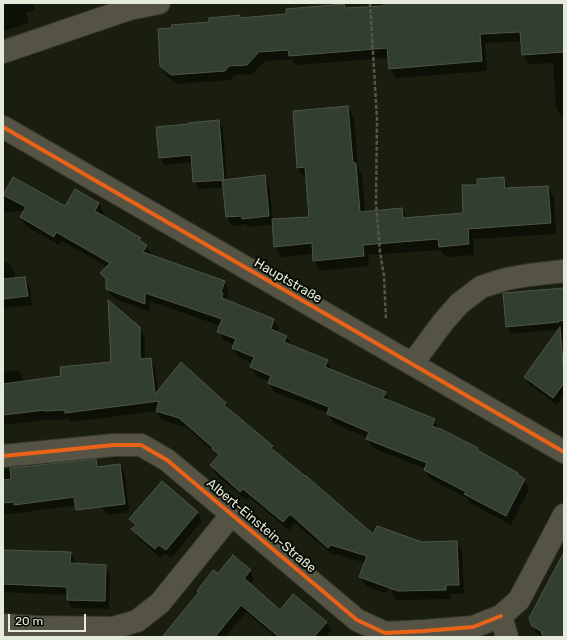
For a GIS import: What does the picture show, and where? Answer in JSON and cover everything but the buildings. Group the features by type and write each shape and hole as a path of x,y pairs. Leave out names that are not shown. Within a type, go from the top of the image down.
{"street":[{"path":"3,52 129,9 159,3"},
{"name":"Hauptstraße","path":"3,127 564,452"},
{"path":"412,364 444,321 459,304 481,287 506,279 529,275 564,272"},
{"name":"Albert-Einstein-Straße","path":"3,456 114,445 141,445 167,460 232,514 353,629 385,633 424,632 473,627 501,616"},
{"name":"Albert-Einstein-Straße","path":"3,625 113,628 137,621 160,603 232,514"},
{"path":"508,637 501,616 518,600 564,515"}],"path":[{"path":"370,3 376,119 376,203 380,252 384,276 387,349"}],"cycle path":[{"path":"3,127 564,452"},
{"path":"3,456 114,445 141,445 167,460 357,620 385,633 473,627 501,616"}]}
